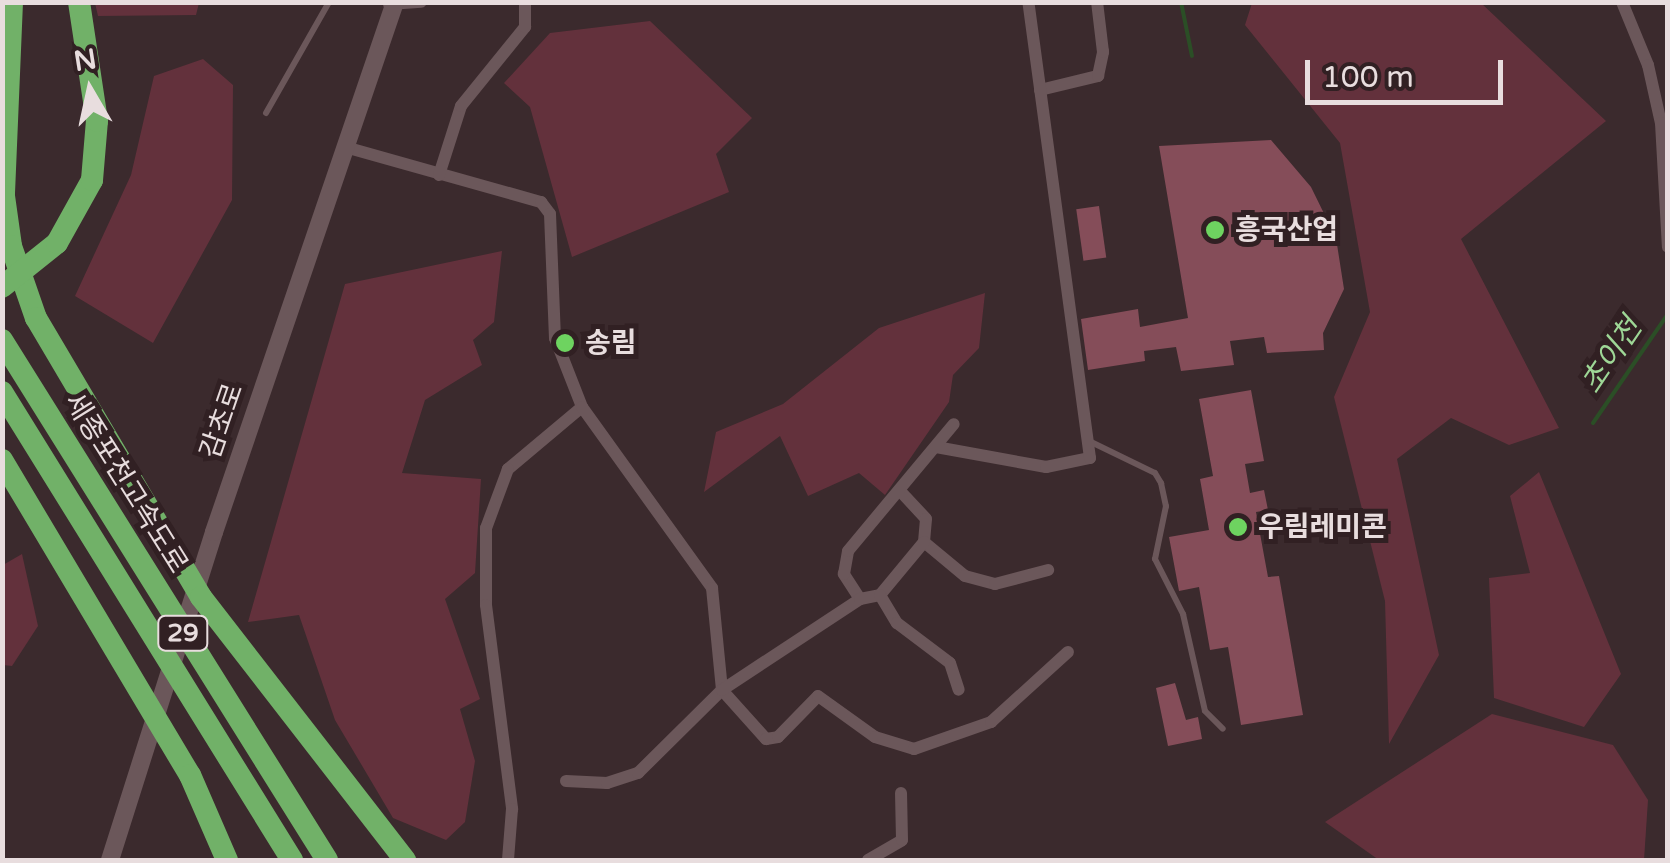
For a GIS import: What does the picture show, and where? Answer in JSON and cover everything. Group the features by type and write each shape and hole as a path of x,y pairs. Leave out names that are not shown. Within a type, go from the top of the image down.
{"highway":[{"path":"2,286 41,259 69,227 92,180 98,150 79,2"},
{"path":"6,4 3,156 11,246 54,355 201,598 309,744 405,860"},
{"name":"세종포천고속도로","path":"2,340 327,860"},
{"name":"세종포천고속도로","path":"2,392 289,860"},
{"path":"2,460 190,775 226,860"}],"main road":[{"name":"감초로","path":"110,860 391,4"}],"street":[{"path":"391,4 421,2"},
{"path":"439,175 461,106 525,27 525,2"},
{"path":"936,447 1046,467 1090,458 1028,2"},
{"path":"1040,90 1098,76 1103,52 1097,2"},
{"path":"1622,2 1648,65 1661,122 1668,247"},
{"path":"345,147 547,205 555,338 582,406 712,588 722,690 768,740 818,696 875,737 914,749 991,722 1068,652"},
{"path":"508,860 512,809 486,605 486,528 508,469 582,406"},
{"path":"860,599 844,574 845,558 902,493 954,424"},
{"path":"566,780 607,783 638,773 722,690 860,599 880,594 924,542 926,519 902,493"},
{"path":"924,542 978,581 995,584 1048,570"},
{"path":"880,594 897,623 950,663 960,690"},
{"path":"868,860 902,840 901,794"}],"lane":[{"path":"266,113 329,2"},
{"path":"1088,441 1155,473 1161,482 1166,506 1156,559 1183,614 1205,711 1223,729"}],"shaded area":[{"path":"95,2 199,3 196,15 98,16"},
{"path":"1252,3 1481,3 1606,121 1461,239 1559,428 1509,445 1451,418 1397,459 1439,655 1389,744 1385,601 1334,397 1370,312 1340,143 1245,25"},
{"path":"650,21 752,118 716,154 729,192 572,257 530,107 504,83 550,33"},
{"path":"203,59 233,85 232,200 153,343 75,296 131,175 154,76"},
{"path":"502,251 494,322 473,340 482,365 425,400 402,473 481,479 475,573 445,599 480,699 460,709 475,761 465,822 446,840 393,818 335,720 299,615 248,622 345,284"},
{"path":"985,293 979,348 953,375 949,402 885,495 859,473 808,496 780,436 704,492 716,432 783,404 879,328"},
{"path":"1539,472 1621,674 1584,727 1494,698 1489,578 1530,573 1510,496"},
{"path":"22,554 38,626 12,666 3,665 3,565"},
{"path":"1492,714 1613,745 1648,800 1644,860 1379,860 1325,822"}],"building":[{"path":"1271,140 1311,187 1336,238 1344,289 1323,333 1324,350 1267,353 1264,337 1230,341 1234,365 1181,371 1176,347 1144,351 1145,361 1088,370 1081,319 1138,309 1140,327 1188,318 1159,146"},
{"path":"1099,206 1106,257 1083,261 1076,209"},
{"path":"1251,390 1264,461 1245,464 1250,493 1264,490 1268,510 1256,512 1268,577 1279,576 1303,715 1241,725 1228,647 1210,650 1199,587 1179,591 1169,537 1209,530 1200,479 1213,476 1199,399"},
{"path":"1175,683 1186,720 1198,717 1202,739 1168,746 1156,688"}],"waterway":[{"path":"1181,2 1192,56"},
{"name":"초이천","path":"1593,423 1668,314"}],"place":[{"name":"흥국산업","path":"1215,230"},
{"name":"송림","path":"565,343"},
{"name":"우림레미콘","path":"1238,527"}]}
